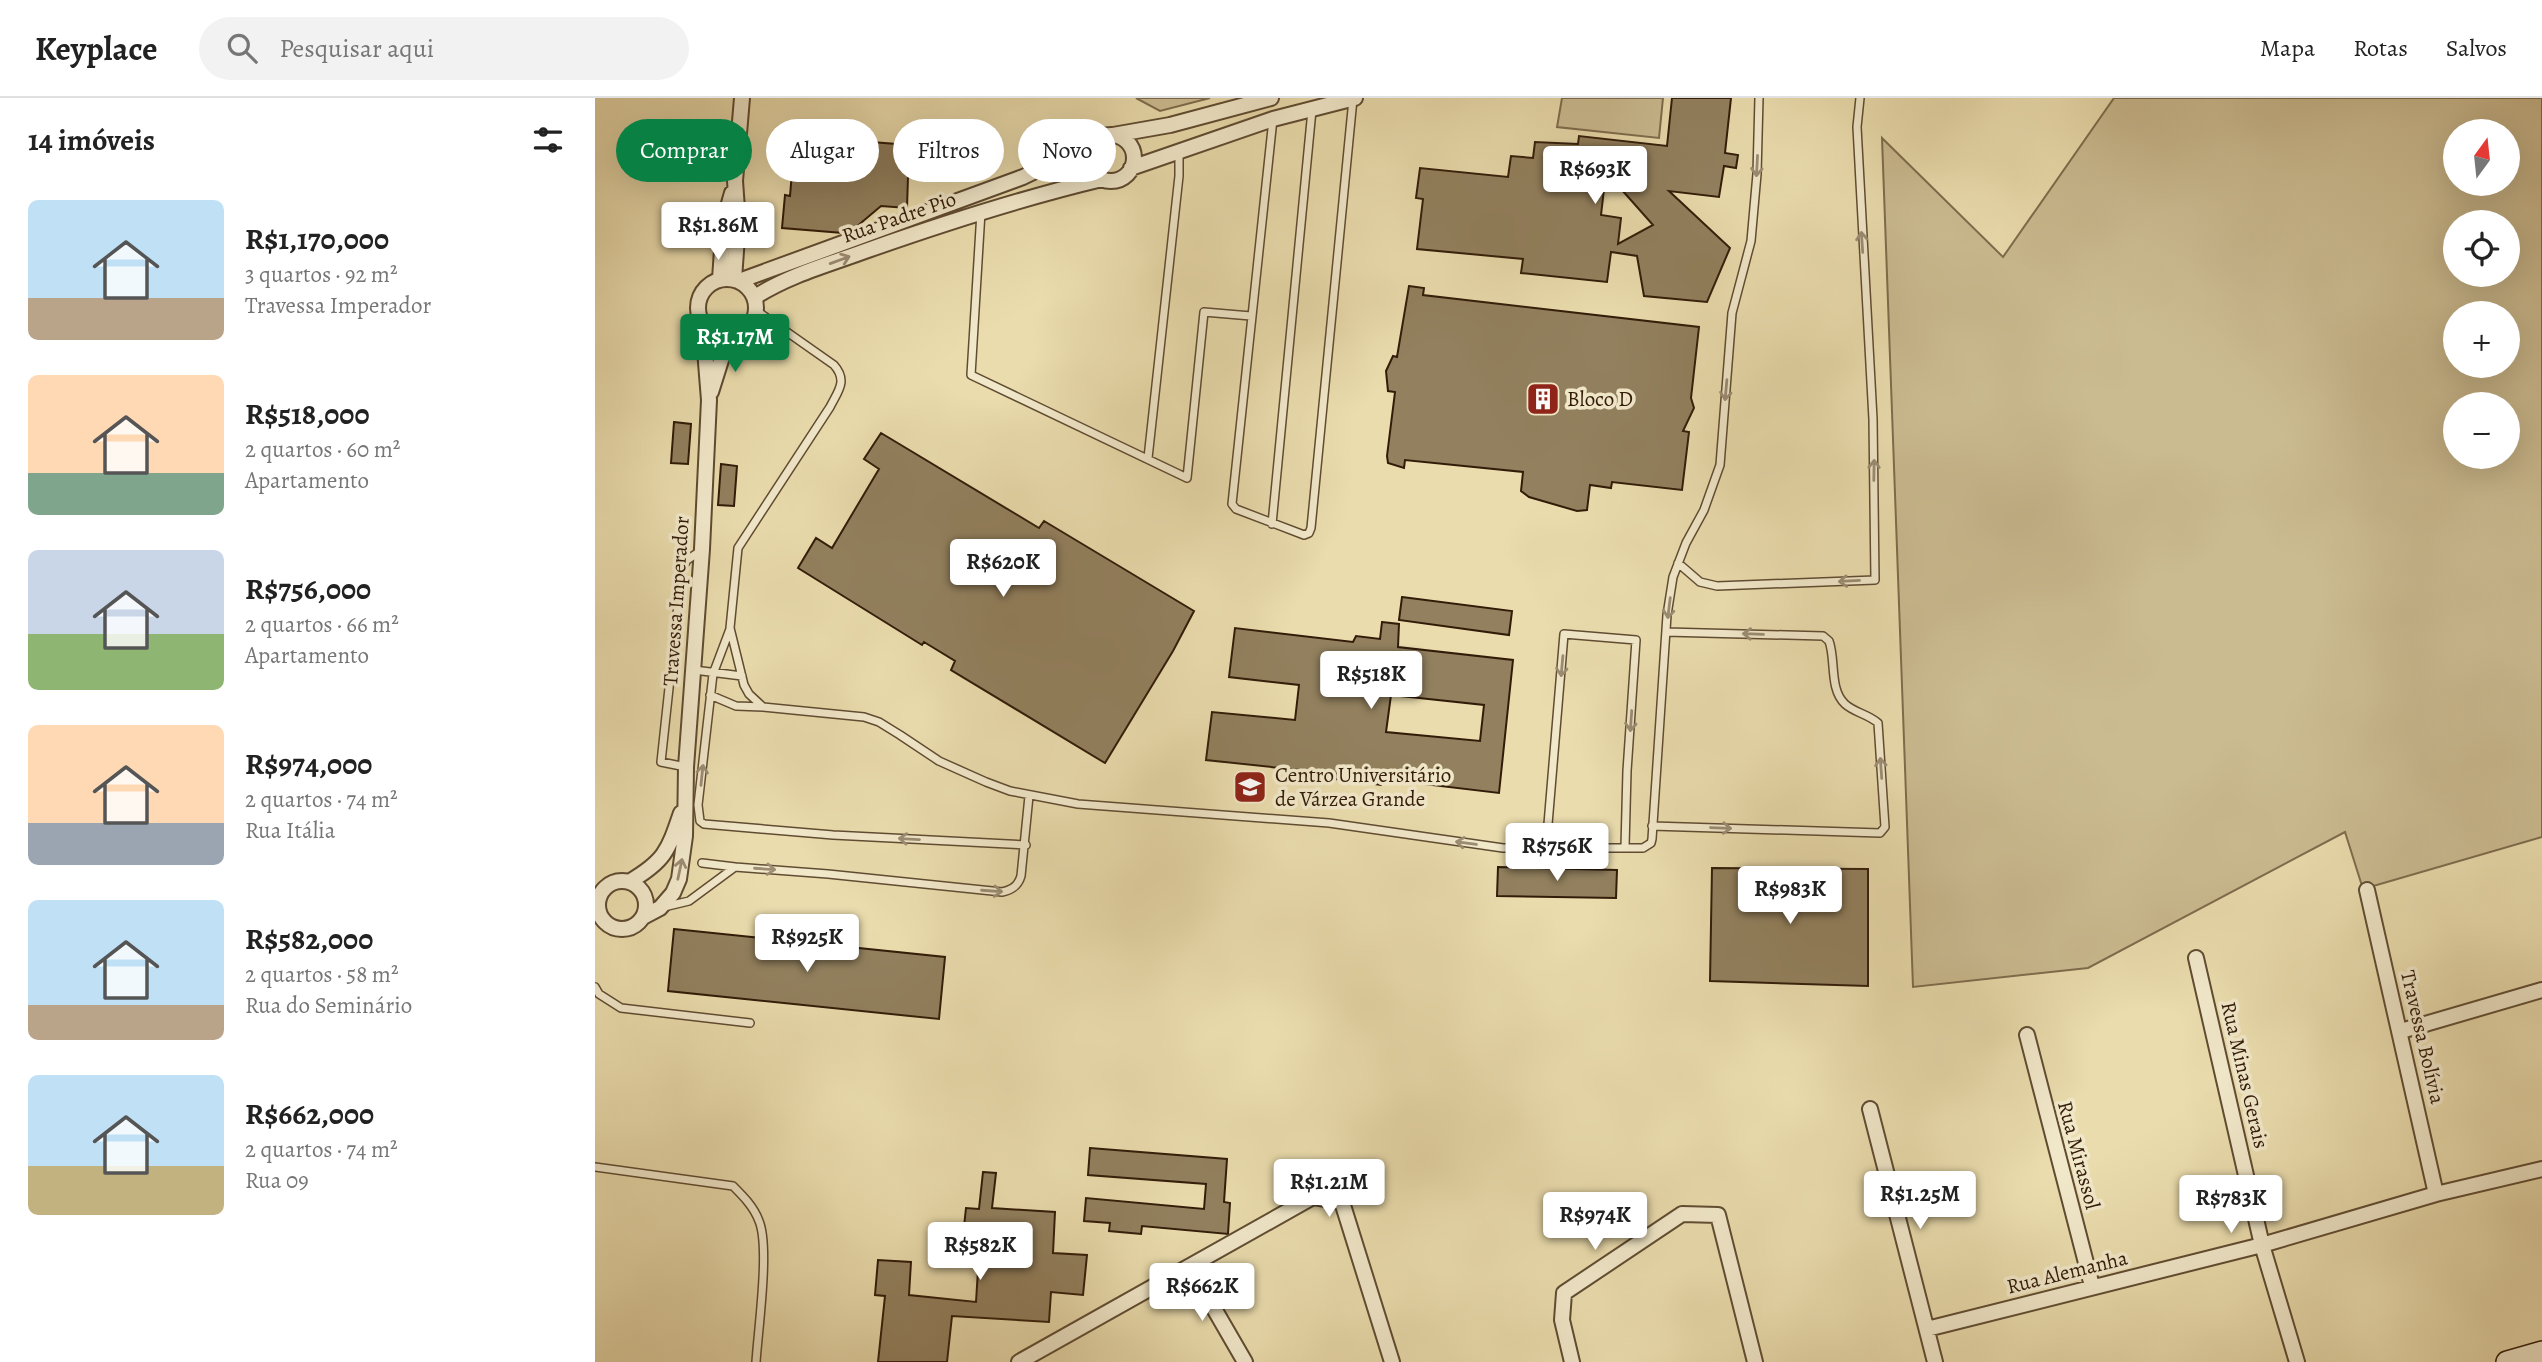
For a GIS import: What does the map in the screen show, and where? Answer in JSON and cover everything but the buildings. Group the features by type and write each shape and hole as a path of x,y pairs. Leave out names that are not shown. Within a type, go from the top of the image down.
{"street":[{"path":"731,280 724,221 735,181 742,98"},
{"path":"1116,134 1170,125 1271,98"},
{"path":"1116,179 1132,168 1273,119 1354,98"},
{"path":"1116,136 1127,141 1131,147 1134,154 1132,168"},
{"name":"Rua Padre Pio","path":"731,280 1018,179"},
{"name":"Rua Padre Pio","path":"756,304 812,270 981,211 1088,182"},
{"path":"731,280 748,287 756,304 749,328 728,338 710,332 699,317 699,298 711,283 731,280"},
{"name":"Travessa Imperador","path":"643,917 660,908 673,893 679,878 685,836 686,767 702,549 709,400 703,325"},
{"name":"Travessa Imperador","path":"709,400 728,338"},
{"name":"Travessa Imperador","path":"629,882 647,871 669,848 684,805"},
{"path":"629,882 636,886 646,900 643,917 631,927 614,927 601,923 602,917 597,902 601,894 613,883 629,882"},
{"name":"Travessa Bolívia","path":"2367,890 2436,1194"},
{"name":"Rua Minas Gerais","path":"2196,958 2262,1245 2297,1362"},
{"path":"2401,1031 2542,989"},
{"name":"Rua Mirassol","path":"2027,1035 2092,1286"},
{"path":"1870,1109 1935,1362"},
{"name":"Rua Alemanha","path":"1927,1329 2262,1245 2436,1194 2542,1169"},
{"path":"1019,1362 1313,1197 1342,1202 1392,1362"},
{"path":"1572,1362 1562,1320 1564,1293 1682,1214 1718,1215 1755,1362"},
{"path":"1190,1267 1245,1362"},
{"path":"2507,1362 2542,1352"}],"lane":[{"path":"1273,119 1232,504 1236,509 1304,535 1309,533 1311,528 1354,98"},
{"path":"710,695 736,706 864,718 879,722 939,761 986,782 1029,796 1078,804 1329,823 1503,848 1647,846 1651,843 1653,826 1666,632 1672,583 1691,533 1704,510 1720,465 1732,313 1751,241 1757,174 1759,98"},
{"path":"1678,563 1700,582 1717,586 1875,580 1873,419 1857,127 1860,98"},
{"path":"1272,524 1312,110"},
{"path":"1148,458 1178,190 1179,151"},
{"path":"981,211 971,375 1187,478 1204,312 1251,316"},
{"path":"756,304 834,365 842,376 842,382 830,407 739,544 730,628 713,674 710,695 698,804 700,821 704,824 833,835 1026,845"},
{"path":"686,767 661,762 682,568 687,560 702,549"},
{"path":"730,628 749,694 763,707"},
{"path":"1653,826 1880,833 1885,827 1878,723 1842,702 1835,681 1829,641 1823,636 1666,632"},
{"path":"1546,848 1565,634 1636,640 1625,847"},
{"path":"693,670 742,676"},
{"path":"702,863 1002,892 1015,887 1019,882 1026,845 1029,796"},
{"path":"660,908 689,901 735,867"},
{"path":"595,987 599,994 621,1009 750,1023"},
{"path":"595,1167 733,1186 746,1199 759,1220 764,1240 756,1362"}],"shaded area":[{"path":"1136,98 1210,98 1160,111"},
{"path":"1562,98 1663,98 1659,138 1557,127"},
{"path":"2114,98 2542,98 2542,837 2363,889 2345,832 2088,968 1913,987 1882,138 2003,257"}],"place":[{"name":"Bloco D","path":"1543,399"},
{"name":"Centro Universitário de Várzea Grande","path":"1250,787"}]}
